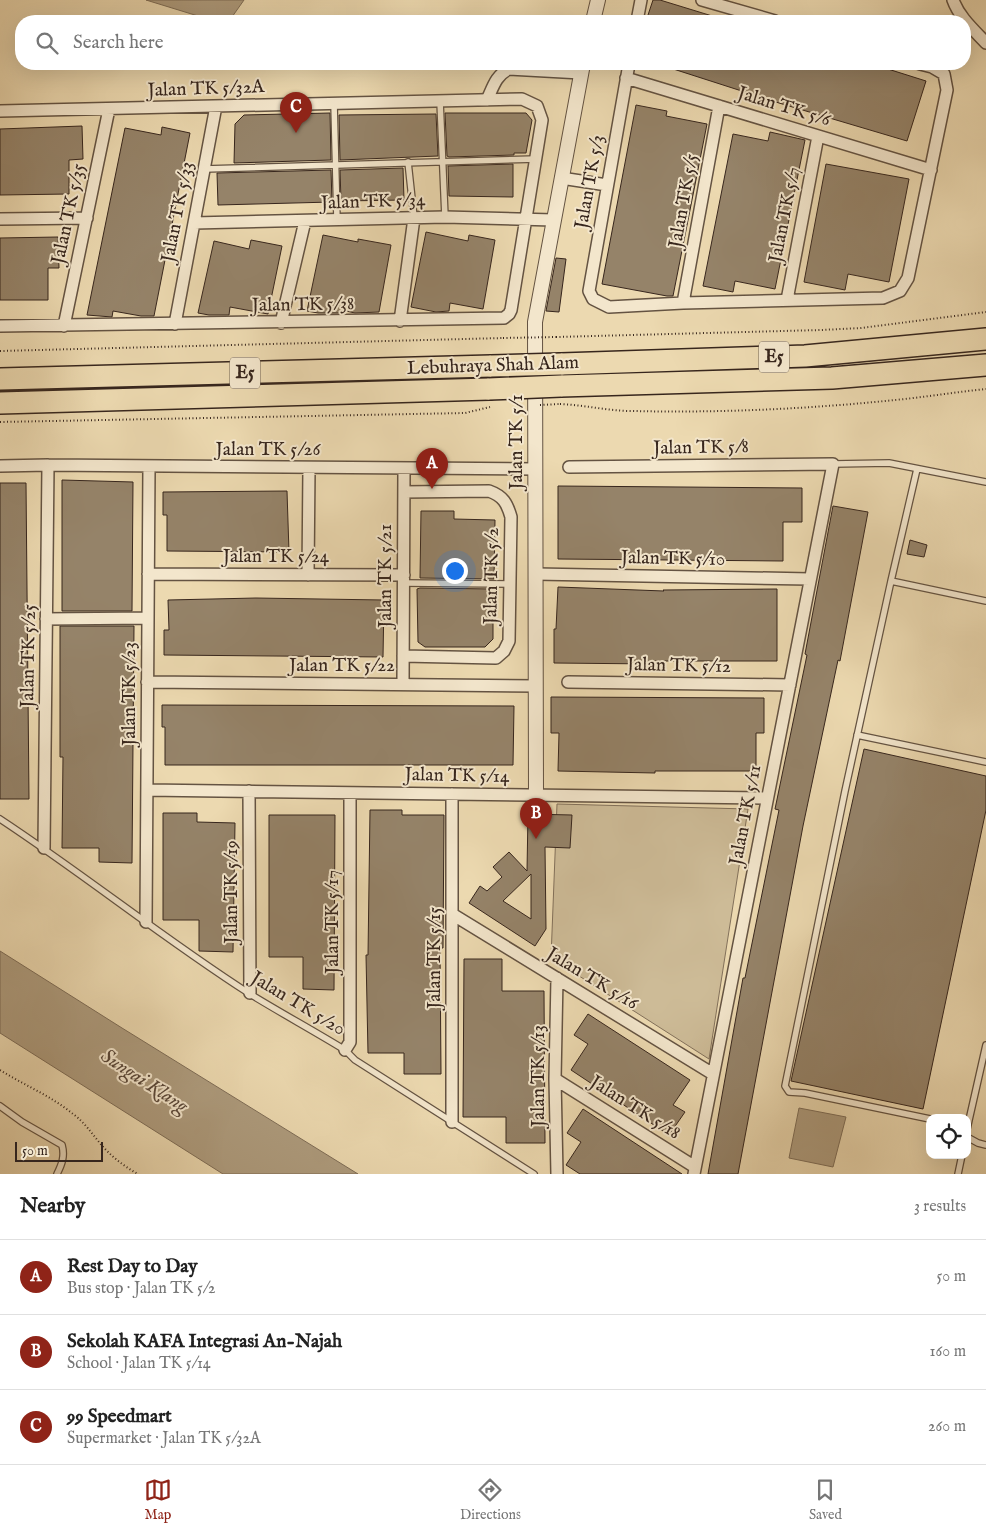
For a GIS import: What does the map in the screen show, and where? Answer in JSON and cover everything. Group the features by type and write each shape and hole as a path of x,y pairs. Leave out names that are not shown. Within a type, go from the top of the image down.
{"highway":[{"name":"Lebuhraya Shah Alam","path":"0,379 805,356 986,339"},
{"name":"Lebuhraya Shah Alam","path":"0,403 561,395 832,378 986,365"}],"street":[{"path":"594,15 598,0"},
{"path":"638,15 641,0"},
{"path":"702,0 754,15"},
{"path":"953,0 962,15"},
{"path":"971,27 986,43"},
{"path":"487,100 496,80 502,72 507,70"},
{"name":"Jalan TK 5/1","path":"536,795 535,322 582,70"},
{"name":"Jalan TK 5/3","path":"628,70 589,291 593,299 609,307 683,303"},
{"path":"683,303 883,298 900,292 908,278 947,90 944,74 937,70"},
{"name":"Jalan TK 5/6","path":"626,78 931,170"},
{"name":"Jalan TK 5/32A","path":"0,111 522,99 537,106 542,120 526,219"},
{"name":"Jalan TK 5/33","path":"175,324 216,106"},
{"name":"Jalan TK 5/5","path":"683,303 720,106"},
{"name":"Jalan TK 5/35","path":"64,326 109,108"},
{"name":"Jalan TK 5/7","path":"787,300 818,136"},
{"path":"561,178 607,185"},
{"name":"Jalan TK 5/34","path":"194,224 445,217 553,220"},
{"path":"0,219 87,218"},
{"path":"400,321 414,218"},
{"name":"Jalan TK 5/38","path":"0,326 504,318 511,310 526,219"},
{"path":"281,323 305,221"},
{"name":"Jalan TK 5/8","path":"569,467 833,464"},
{"name":"Jalan TK 5/11","path":"694,1170 833,464"},
{"name":"Jalan TK 5/25","path":"44,848 48,465"},
{"name":"Jalan TK 5/26","path":"0,466 536,469"},
{"name":"Jalan TK 5/23","path":"146,922 149,467"},
{"path":"308,574 309,468"},
{"name":"Jalan TK 5/21","path":"403,684 404,469"},
{"name":"Jalan TK 5/2","path":"404,492 489,491 499,495 507,505 510,517 509,641 504,651 496,658 404,656"},
{"name":"Jalan TK 5/24","path":"148,574 308,574 404,579"},
{"name":"Jalan TK 5/10","path":"536,574 810,579"},
{"path":"46,619 148,618"},
{"name":"Jalan TK 5/22","path":"147,682 536,686"},
{"name":"Jalan TK 5/12","path":"568,682 790,684"},
{"name":"Jalan TK 5/14","path":"146,790 767,798"},
{"name":"Jalan TK 5/19","path":"249,791 250,994"},
{"name":"Jalan TK 5/17","path":"345,1050 350,1042 350,792"},
{"name":"Jalan TK 5/15","path":"452,794 452,1122"},
{"name":"Jalan TK 5/16","path":"452,914 713,1074"},
{"name":"Jalan TK 5/13","path":"557,978 555,1079 557,1174"},
{"name":"Jalan TK 5/18","path":"555,1079 694,1170"}],"lane":[{"path":"440,100 445,217"},
{"path":"334,102 337,220"},
{"path":"204,169 537,158"},
{"path":"408,162 414,218"},
{"path":"833,464 889,464 986,482"},
{"path":"917,469 858,735 785,1086 790,1092 805,1093 926,1118"},
{"path":"404,579 510,584"},
{"path":"891,581 986,601"},
{"path":"858,735 986,762"},
{"name":"Jalan TK 5/20","path":"0,819 250,994 345,1050 355,1060 534,1174"},
{"path":"970,1114 986,1045"},
{"path":"0,1106 22,1122 62,1145 64,1153 62,1164 57,1174"},
{"path":"971,1139 986,1145"},
{"path":"958,1174 961,1159"}],"path":[{"path":"0,351 821,330 861,328 986,312"},
{"path":"561,395 577,404 631,412 736,410 849,404 986,389"},
{"path":"0,422 465,413 490,397"},
{"path":"0,1070 73,1113 86,1125 106,1150 138,1174"}],"shaded area":[{"path":"557,804 748,809 709,1059 551,958"}],"water":[{"path":"146,0 244,0 233,15 195,15"},
{"name":"Sungai Klang","path":"0,951 358,1174 223,1174 0,1033"},
{"path":"799,1108 846,1117 833,1167 789,1158"}],"building":[{"path":"653,0 660,0 709,15 648,15"},
{"path":"676,70 891,70 926,81 907,141"},
{"path":"636,105 667,111 666,116 707,124 673,296 602,284"},
{"path":"330,113 331,160 234,163 235,124 244,115"},
{"path":"445,113 526,113 532,120 526,153 449,157 447,156"},
{"path":"436,114 438,156 340,160 339,115"},
{"path":"82,126 83,159 69,160 69,194 0,195 0,129"},
{"path":"162,127 190,133 154,316 141,316 113,311 112,317 87,315 125,128 161,135"},
{"path":"770,132 805,140 775,289 735,281 733,292 703,286 733,134 768,141"},
{"path":"513,164 513,197 449,196 448,166"},
{"path":"826,164 909,179 889,282 848,274 845,290 804,282"},
{"path":"403,168 404,200 341,201 340,170"},
{"path":"331,170 332,202 218,205 217,173"},
{"path":"426,232 468,241 469,235 495,240 483,309 450,303 449,311 436,312 411,307"},
{"path":"323,235 358,242 358,239 391,245 379,312 355,313 341,310 340,313 318,313 307,311"},
{"path":"58,237 59,268 48,268 48,300 0,300 0,238"},
{"path":"251,240 282,246 268,314 230,307 229,315 198,313 214,241 249,249"},
{"path":"556,258 566,259 559,312 546,311"},
{"path":"62,480 133,482 132,611 62,611"},
{"path":"0,483 26,483 29,799 0,799"},
{"path":"558,486 802,488 802,522 783,522 783,561 558,559"},
{"path":"287,491 289,552 167,551 167,515 163,515 163,492"},
{"path":"833,506 868,512 840,661 838,660 803,826 738,1174 708,1174 743,978 745,978 779,810 775,809 807,655 805,654"},
{"path":"421,511 454,511 454,519 495,520 494,579 420,578"},
{"path":"910,540 927,545 924,557 907,554"},
{"path":"558,587 664,591 777,589 777,661 654,661 654,664 554,663 554,629 556,629"},
{"path":"417,589 493,589 493,639 485,647 425,647 418,642"},
{"path":"256,598 384,600 383,657 164,655 164,630 169,630 168,600"},
{"path":"60,626 134,626 132,863 99,862 99,848 62,848 63,757 60,757"},
{"path":"551,697 764,698 764,733 756,733 756,771 655,771 655,773 558,771 559,733 551,733"},
{"path":"162,705 514,706 513,765 165,765 165,727 162,727"},
{"path":"864,749 986,776 986,810 923,1109 791,1081"},
{"path":"370,810 402,810 402,815 444,815 443,948 440,948 441,1074 404,1074 404,1053 368,1053 366,955 368,955"},
{"path":"163,813 197,813 197,822 235,823 233,952 199,951 199,920 163,920"},
{"path":"528,814 572,815 570,848 545,847 546,929 535,946 469,903 480,886 487,891 502,877 493,867 509,852 527,871","holes":["531,874 531,919 503,901"]},
{"path":"269,815 335,815 334,990 303,989 303,957 269,957"},
{"path":"464,959 502,959 502,991 544,991 545,1143 506,1143 506,1117 463,1117"},
{"path":"588,1014 690,1080 673,1105 685,1112 669,1135 571,1070 588,1044 574,1035"},
{"path":"583,1109 682,1174 580,1174 566,1165 581,1142 567,1133"}],"place":[{"name":"99 Speedmart","path":"296,133"},
{"name":"Rest Day to Day","path":"432,489"},
{"name":"Sekolah KAFA Integrasi An-Najah","path":"536,839"}]}
